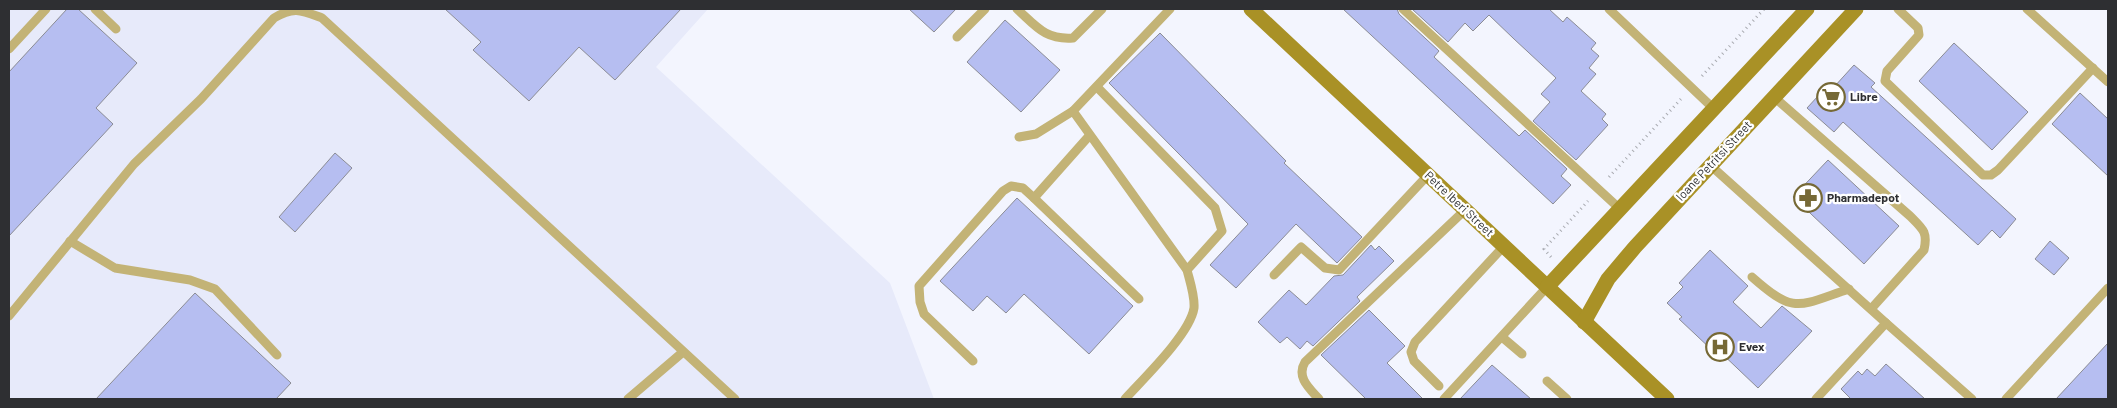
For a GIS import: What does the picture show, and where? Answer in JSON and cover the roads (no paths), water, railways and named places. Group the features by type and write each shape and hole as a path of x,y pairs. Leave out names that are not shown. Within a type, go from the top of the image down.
{"street":[{"name":"Petre Iberi Street","path":"1251,9 1667,399"},
{"path":"1548,287 1807,9"},
{"name":"Ioane Petritsi Street","path":"1584,322 1608,280 1635,246 1856,9"}],"lane":[{"path":"9,49 46,9"},
{"path":"95,9 116,29"},
{"path":"957,37 985,9"},
{"path":"1017,9 1043,33 1058,39 1073,38 1102,9"},
{"path":"1019,137 1036,134 1072,111 1170,9"},
{"path":"1403,9 1620,209"},
{"path":"1611,9 1714,109"},
{"path":"1898,9 1918,28 1918,36 1887,72 1885,81 1983,175 1991,175 1998,170 2093,68"},
{"path":"2027,9 2108,82"},
{"path":"9,316 134,164 201,99 274,18 288,10 303,11 322,18 735,399"},
{"path":"1097,86 1215,208 1222,231 1187,270"},
{"path":"1774,97 1910,216 1921,227 1927,238 1924,250 1871,309"},
{"path":"1072,111 1187,270 1192,289 1194,309 1181,336 1125,399"},
{"path":"1034,198 1089,136"},
{"path":"1710,165 1972,399"},
{"path":"1274,275 1301,247 1325,268 1339,270 1428,175"},
{"path":"973,361 924,314 920,302 919,286 1003,191 1011,186 1023,188 1139,299"},
{"path":"1319,399 1306,386 1301,369 1305,362 1465,210"},
{"path":"70,241 115,268 190,280 215,289 277,355"},
{"path":"1439,386 1414,361 1411,352 1415,342 1504,246"},
{"path":"1752,277 1776,298 1800,306 1849,289"},
{"path":"1444,399 1548,287"},
{"path":"2006,399 2108,288"},
{"path":"1816,399 1886,323"},
{"path":"1502,337 1522,354"},
{"path":"628,399 683,352"},
{"path":"1547,381 1567,399"}],"place":[{"name":"Libre","path":"1831,97"},
{"name":"Pharmadepot","path":"1808,198"},
{"name":"Evex","path":"1720,347"}]}
